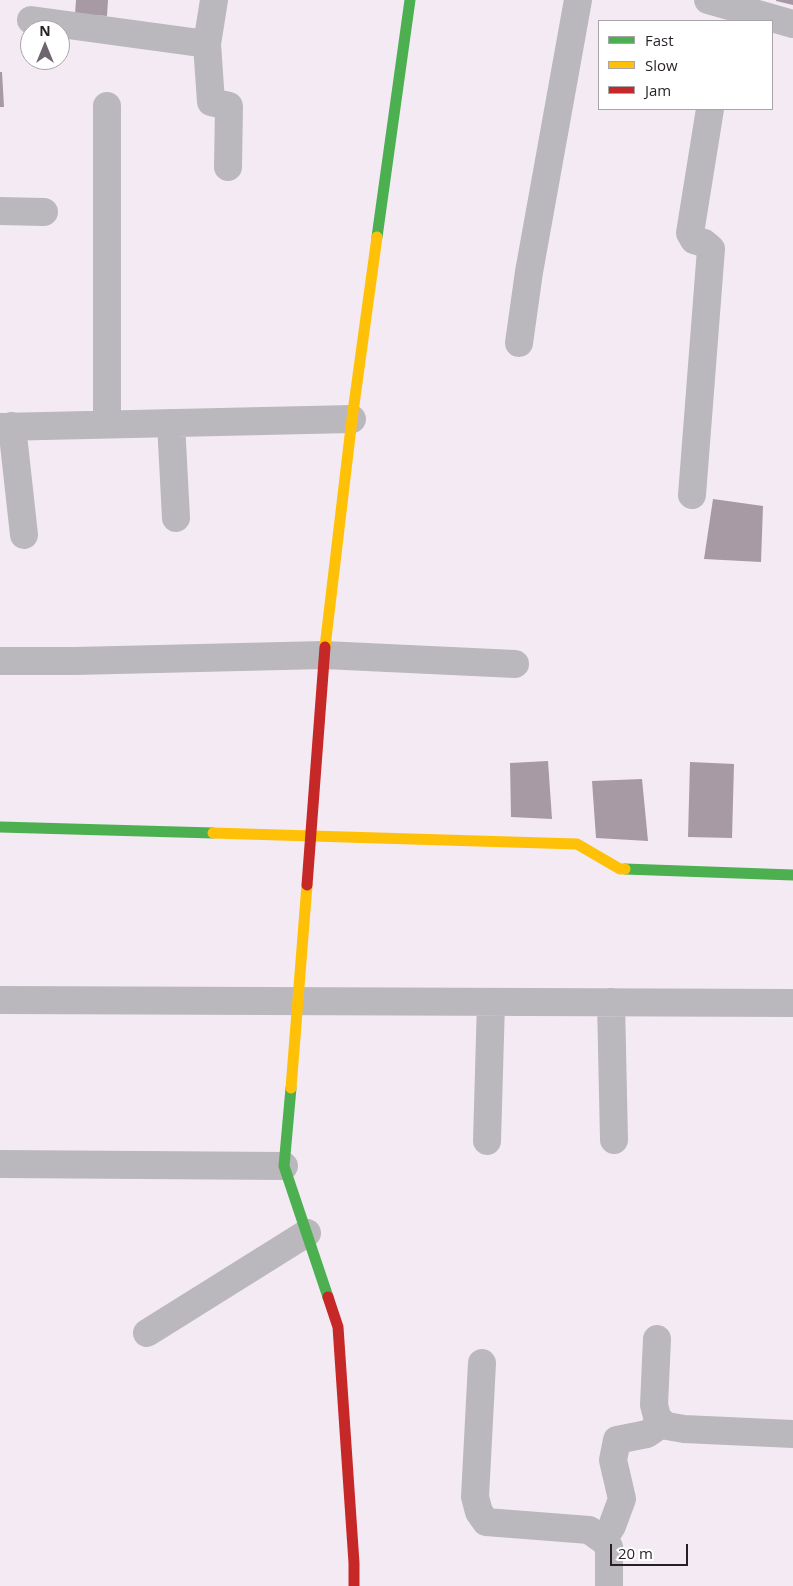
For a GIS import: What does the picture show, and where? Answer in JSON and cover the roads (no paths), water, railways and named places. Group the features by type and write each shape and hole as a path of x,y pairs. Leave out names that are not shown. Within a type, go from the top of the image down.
{"street":[{"path":"214,0 207,44 211,102 229,106 228,167"},
{"path":"354,1586 338,1327 284,1166 324,655 352,419 410,0"},
{"path":"519,343 578,0"},
{"path":"719,9 793,24"},
{"path":"70,25 207,44"},
{"path":"108,106 108,424"},
{"path":"692,495 711,249 704,243 694,240 690,233 710,110"},
{"path":"0,211 44,212"},
{"path":"24,535 6,426 352,419"},
{"path":"171,422 176,518"},
{"path":"0,661 324,655 515,664"},
{"path":"0,827 577,844 620,869 793,875"},
{"path":"0,1000 793,1003"},
{"path":"487,1141 491,1002"},
{"path":"611,1002 614,1140"},
{"path":"0,1164 284,1166"},
{"path":"147,1333 307,1233"},
{"path":"657,1339 654,1405 658,1420 667,1426 684,1429 793,1434"},
{"path":"482,1363 475,1472 475,1497 479,1512 486,1522 589,1530 609,1547 609,1586"},
{"path":"603,1540 612,1526 622,1499 612,1460 617,1440 647,1434 663,1423"}]}
